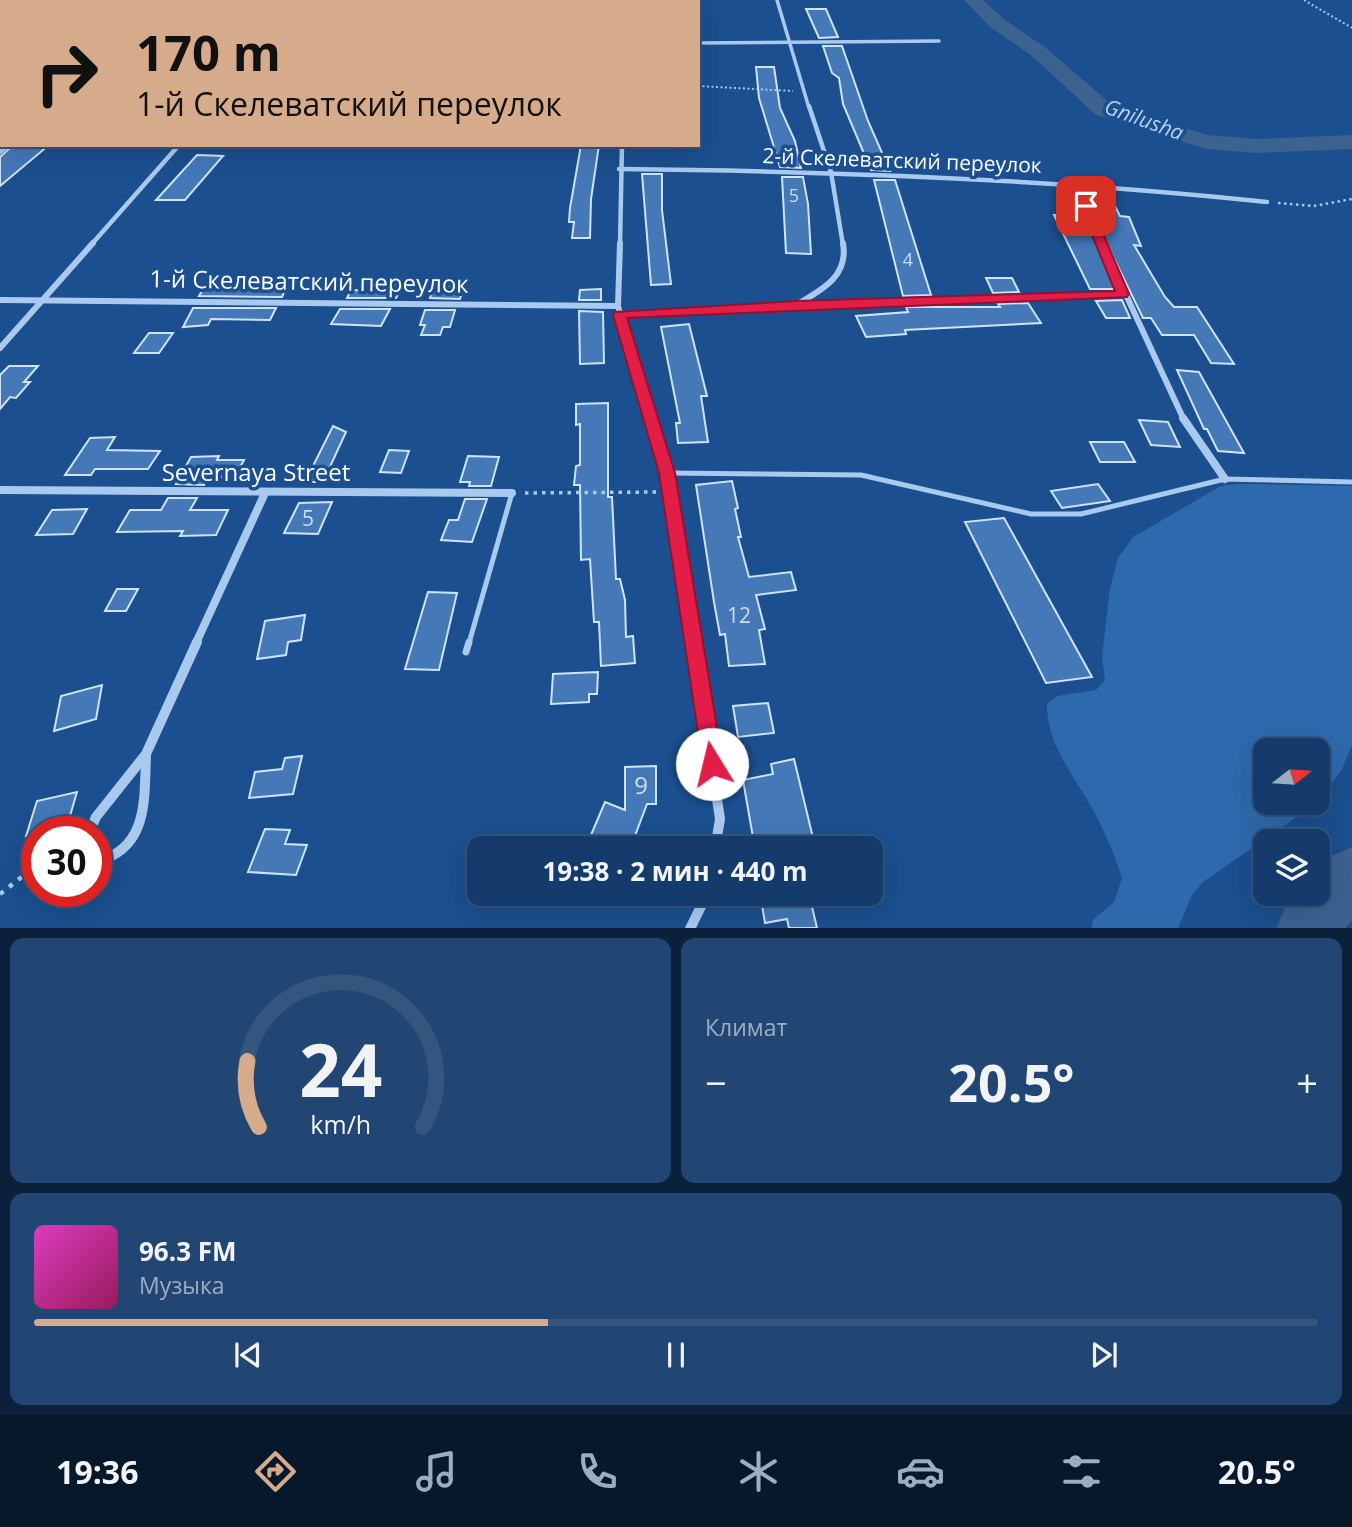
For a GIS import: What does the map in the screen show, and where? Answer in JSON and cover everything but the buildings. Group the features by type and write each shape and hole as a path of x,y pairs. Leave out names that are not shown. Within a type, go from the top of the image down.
{"street":[{"path":"777,0 787,41 831,172 845,265 832,281 796,305"},
{"path":"700,43 939,41"},
{"path":"0,348 177,147"},
{"path":"622,147 618,306 667,473 720,819 717,836"},
{"name":"2-й Скелеватский переулок","path":"620,169 831,172 1077,184 1266,202"},
{"path":"1077,184 1123,294 1191,433 1225,479"},
{"path":"620,315 796,305 1123,294"},
{"name":"1-й Скелеватский переулок","path":"0,300 45,298 618,306"},
{"name":"Severnaya Street","path":"0,490 512,493"},
{"path":"97,816 146,754 265,493"},
{"path":"112,860 125,850 139,832 146,754"},
{"path":"690,928 701,906"}],"lane":[{"path":"667,473 861,475 994,506 1044,514 1081,514 1225,479 1352,482"},
{"path":"466,652 512,493"}],"path":[{"path":"1304,0 1338,17 1352,28"},
{"path":"700,86 806,91"},
{"path":"1266,202 1314,206 1352,199"},
{"path":"512,493 669,492"},
{"path":"0,894 21,878"}],"shaded area":[{"path":"1221,486 1352,486 1352,745 1342,769 1330,786 1330,738 1253,738 1253,816 1298,816 1279,829 1253,829 1253,847 1203,882 1192,895 1178,928 1092,928 1093,920 1114,902 1122,878 1096,816 1056,745 1047,704 1057,696 1096,690 1105,680 1102,657 1110,588 1118,558 1133,537"}],"waterway":[{"name":"Gnilusha","path":"973,0 997,23 1039,52 1104,110 1206,142 1256,146 1352,142"},
{"path":"1307,928 1352,876"}],"route":[{"path":"712,764 667,473 620,315 796,305 1123,294 1086,206"}]}
